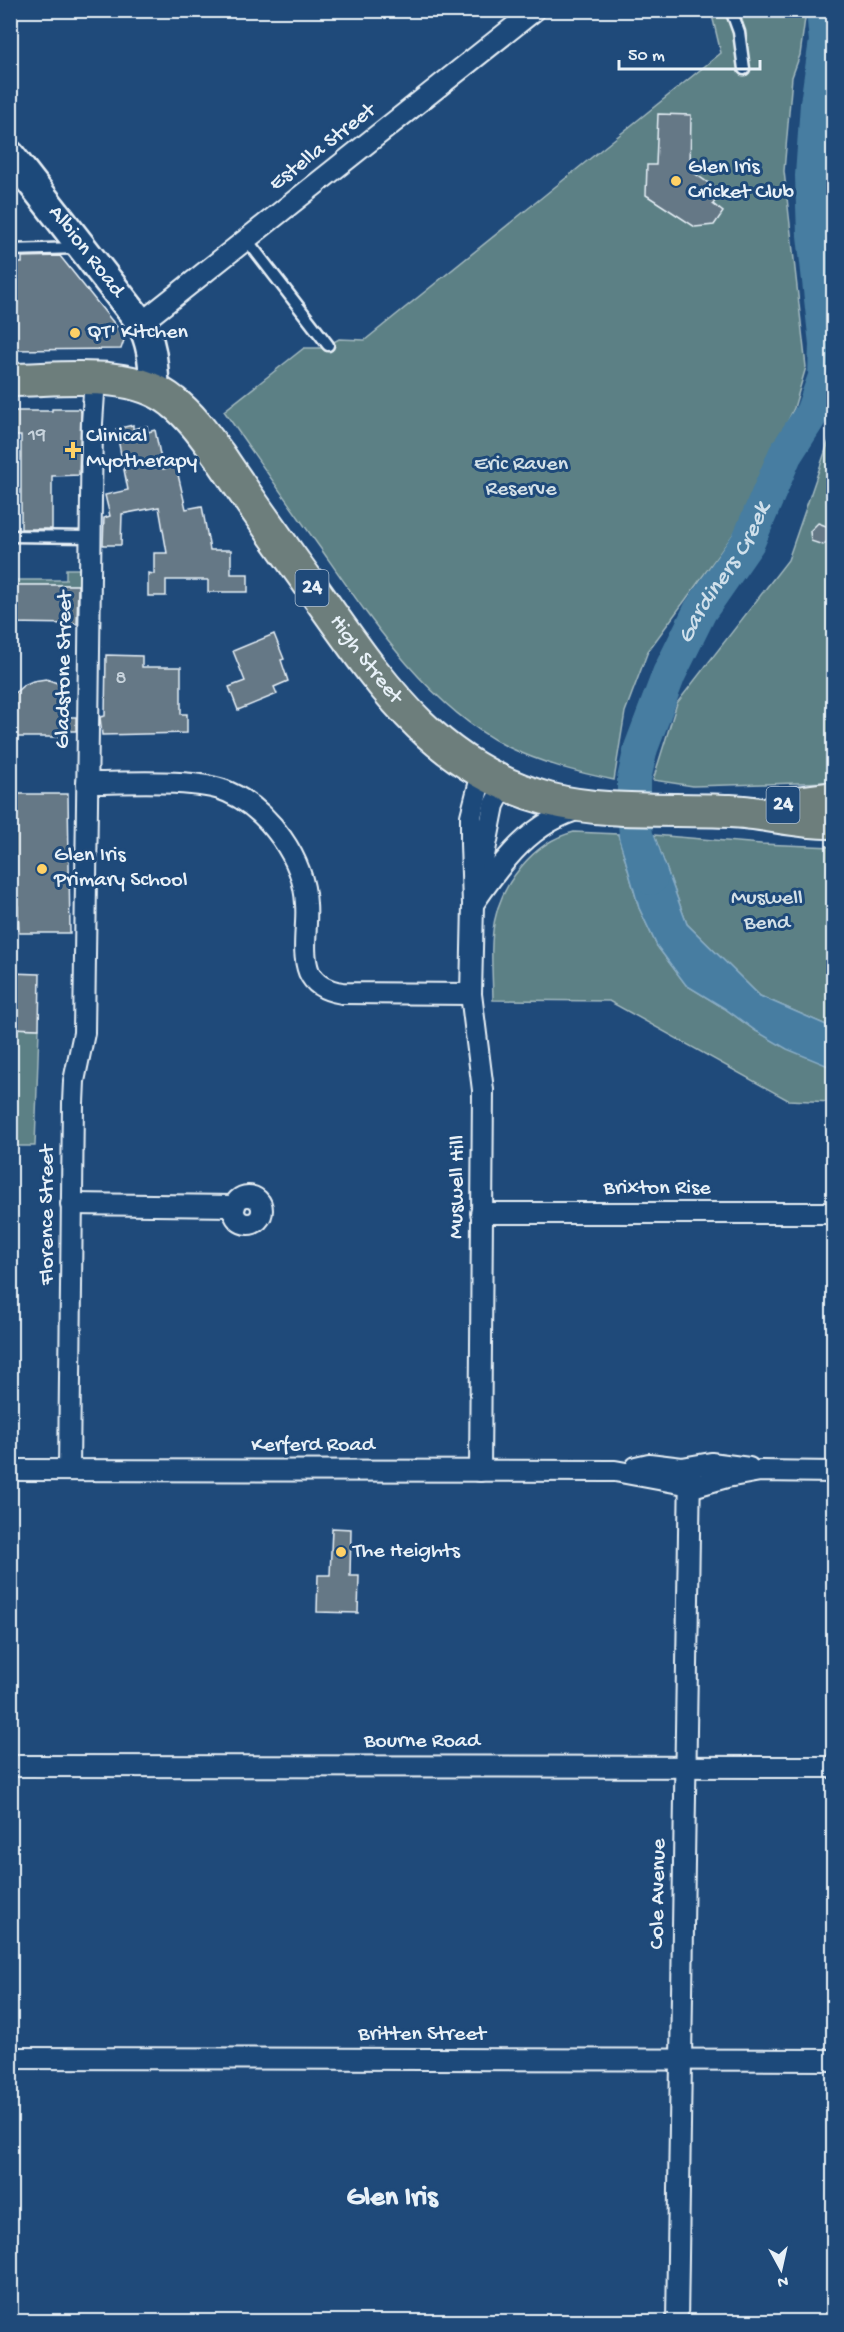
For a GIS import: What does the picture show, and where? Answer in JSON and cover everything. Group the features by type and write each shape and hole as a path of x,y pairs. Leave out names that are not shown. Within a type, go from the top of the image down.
{"main road":[{"name":"Albion Road","path":"10,155 141,323 152,349 156,390"},
{"name":"High Street","path":"10,380 95,379 132,382 156,390 174,402 199,428 350,641 397,702 454,755 494,779 550,799 603,807 733,811 800,821 834,822"},
{"name":"High Street","path":"733,811 834,798"}],"street":[{"name":"Estella Street","path":"141,323 535,10"},
{"name":"Gladstone Street","path":"85,962 90,537 95,379"},
{"name":"Muswell Hill","path":"480,1471 483,1090 471,994 473,904 486,854 494,805 494,779"},
{"path":"87,783 199,784 229,792 258,812 281,838 298,868 306,904 308,967 313,979 326,989 342,993 471,994"},
{"path":"473,904 505,858 522,841 577,810 603,807"},
{"name":"Florence Street","path":"69,1470 73,1103 74,1081 84,1033 85,962"},
{"path":"71,1204 235,1206"},
{"name":"Brixton Rise","path":"481,1213 834,1213"},
{"name":"Kerferd Road","path":"10,1470 615,1471 690,1477 711,1463 728,1464 760,1472 834,1472"},
{"name":"Cole Avenue","path":"677,2322 690,1477"},
{"name":"Bourne Road","path":"10,1766 834,1767"},
{"name":"Britten Street","path":"10,2058 834,2060"}],"lane":[{"path":"731,10 739,32 744,69"},
{"path":"247,240 328,345"},
{"path":"10,250 84,247"},
{"path":"10,536 90,537"}],"green space":[{"name":"Eric Raven Reserve","path":"711,11 806,11 800,55 792,77 784,171 806,367 794,408 735,532 648,651 625,712 614,780 559,766 506,746 478,729 426,685 381,632 224,411 304,348 323,348 339,339 365,340 721,53"},
{"path":"833,429 833,782 693,786 653,780 677,703 788,560"},
{"path":"66,569 82,569 82,585 11,585 11,580 66,580"},
{"path":"574,832 618,834 639,908 657,946 686,985 756,1031 833,1068 833,1102 788,1100 609,1001 493,1000 493,930 501,898 509,883 532,855 552,841"},
{"name":"Muswell Bend","path":"654,835 761,844 833,847 833,1028 760,996 687,924"},
{"path":"11,1028 39,1029 35,1146 11,1146"}],"water":[{"path":"618,834 654,835 687,924 760,996 833,1028 833,1068 787,1049 686,985 657,946 639,908"}],"building":[{"name":"Glen Iris Cricket Club","path":"658,114 691,115 690,170 721,192 713,204 723,212 714,225 695,227 646,195 647,165 656,165"},
{"path":"60,256 125,337 121,349 10,350 10,263 22,263 22,257"},
{"path":"52,409 79,409 81,412 79,475 52,476 52,529 21,529 21,436 10,436 10,411 52,411"},
{"path":"133,425 133,429 147,426 148,432 155,430 163,469 176,466 186,509 202,506 210,550 231,550 231,574 248,574 248,592 208,592 208,580 166,580 166,596 148,596 148,573 154,574 154,553 167,553 159,507 122,514 121,545 103,545 104,518 110,516 105,495 128,490 116,429"},
{"path":"818,523 829,527 831,538 823,545 811,541 810,531"},
{"path":"10,585 78,585 77,624 10,623"},
{"path":"274,634 284,659 281,660 288,681 274,687 277,694 238,710 229,687 245,681 233,651"},
{"path":"106,655 142,656 142,667 181,667 181,714 187,714 187,733 102,735 100,717 105,716"},
{"path":"46,679 60,684 60,703 65,703 65,717 76,717 76,731 65,731 65,737 10,737 10,697 24,685"},
{"path":"17,794 68,794 70,933 19,933 18,906 10,906 10,815 17,815"},
{"path":"10,973 40,974 39,1029 10,1028"},
{"name":"The Heights","path":"332,1528 351,1529 350,1576 359,1576 358,1613 317,1612 318,1575 330,1575"}],"waterway":[{"name":"Gardiners Creek","path":"651,878 636,835 634,810 634,779 641,748 669,674 700,611 748,542 785,455 812,413 825,377 826,344 814,235 812,176 817,104 826,41 823,10"},
{"path":"826,23 834,22"}],"place":[{"name":"Glen Iris Cricket Club","path":"676,181"},
{"name":"QT' Kitchen","path":"75,333"},
{"name":"Clinical Myotherapy","path":"73,450"},
{"name":"Glen Iris Primary School","path":"42,869"},
{"name":"The Heights","path":"341,1552"}],"district":[{"name":"Glen Iris","path":"392,2198"}]}
